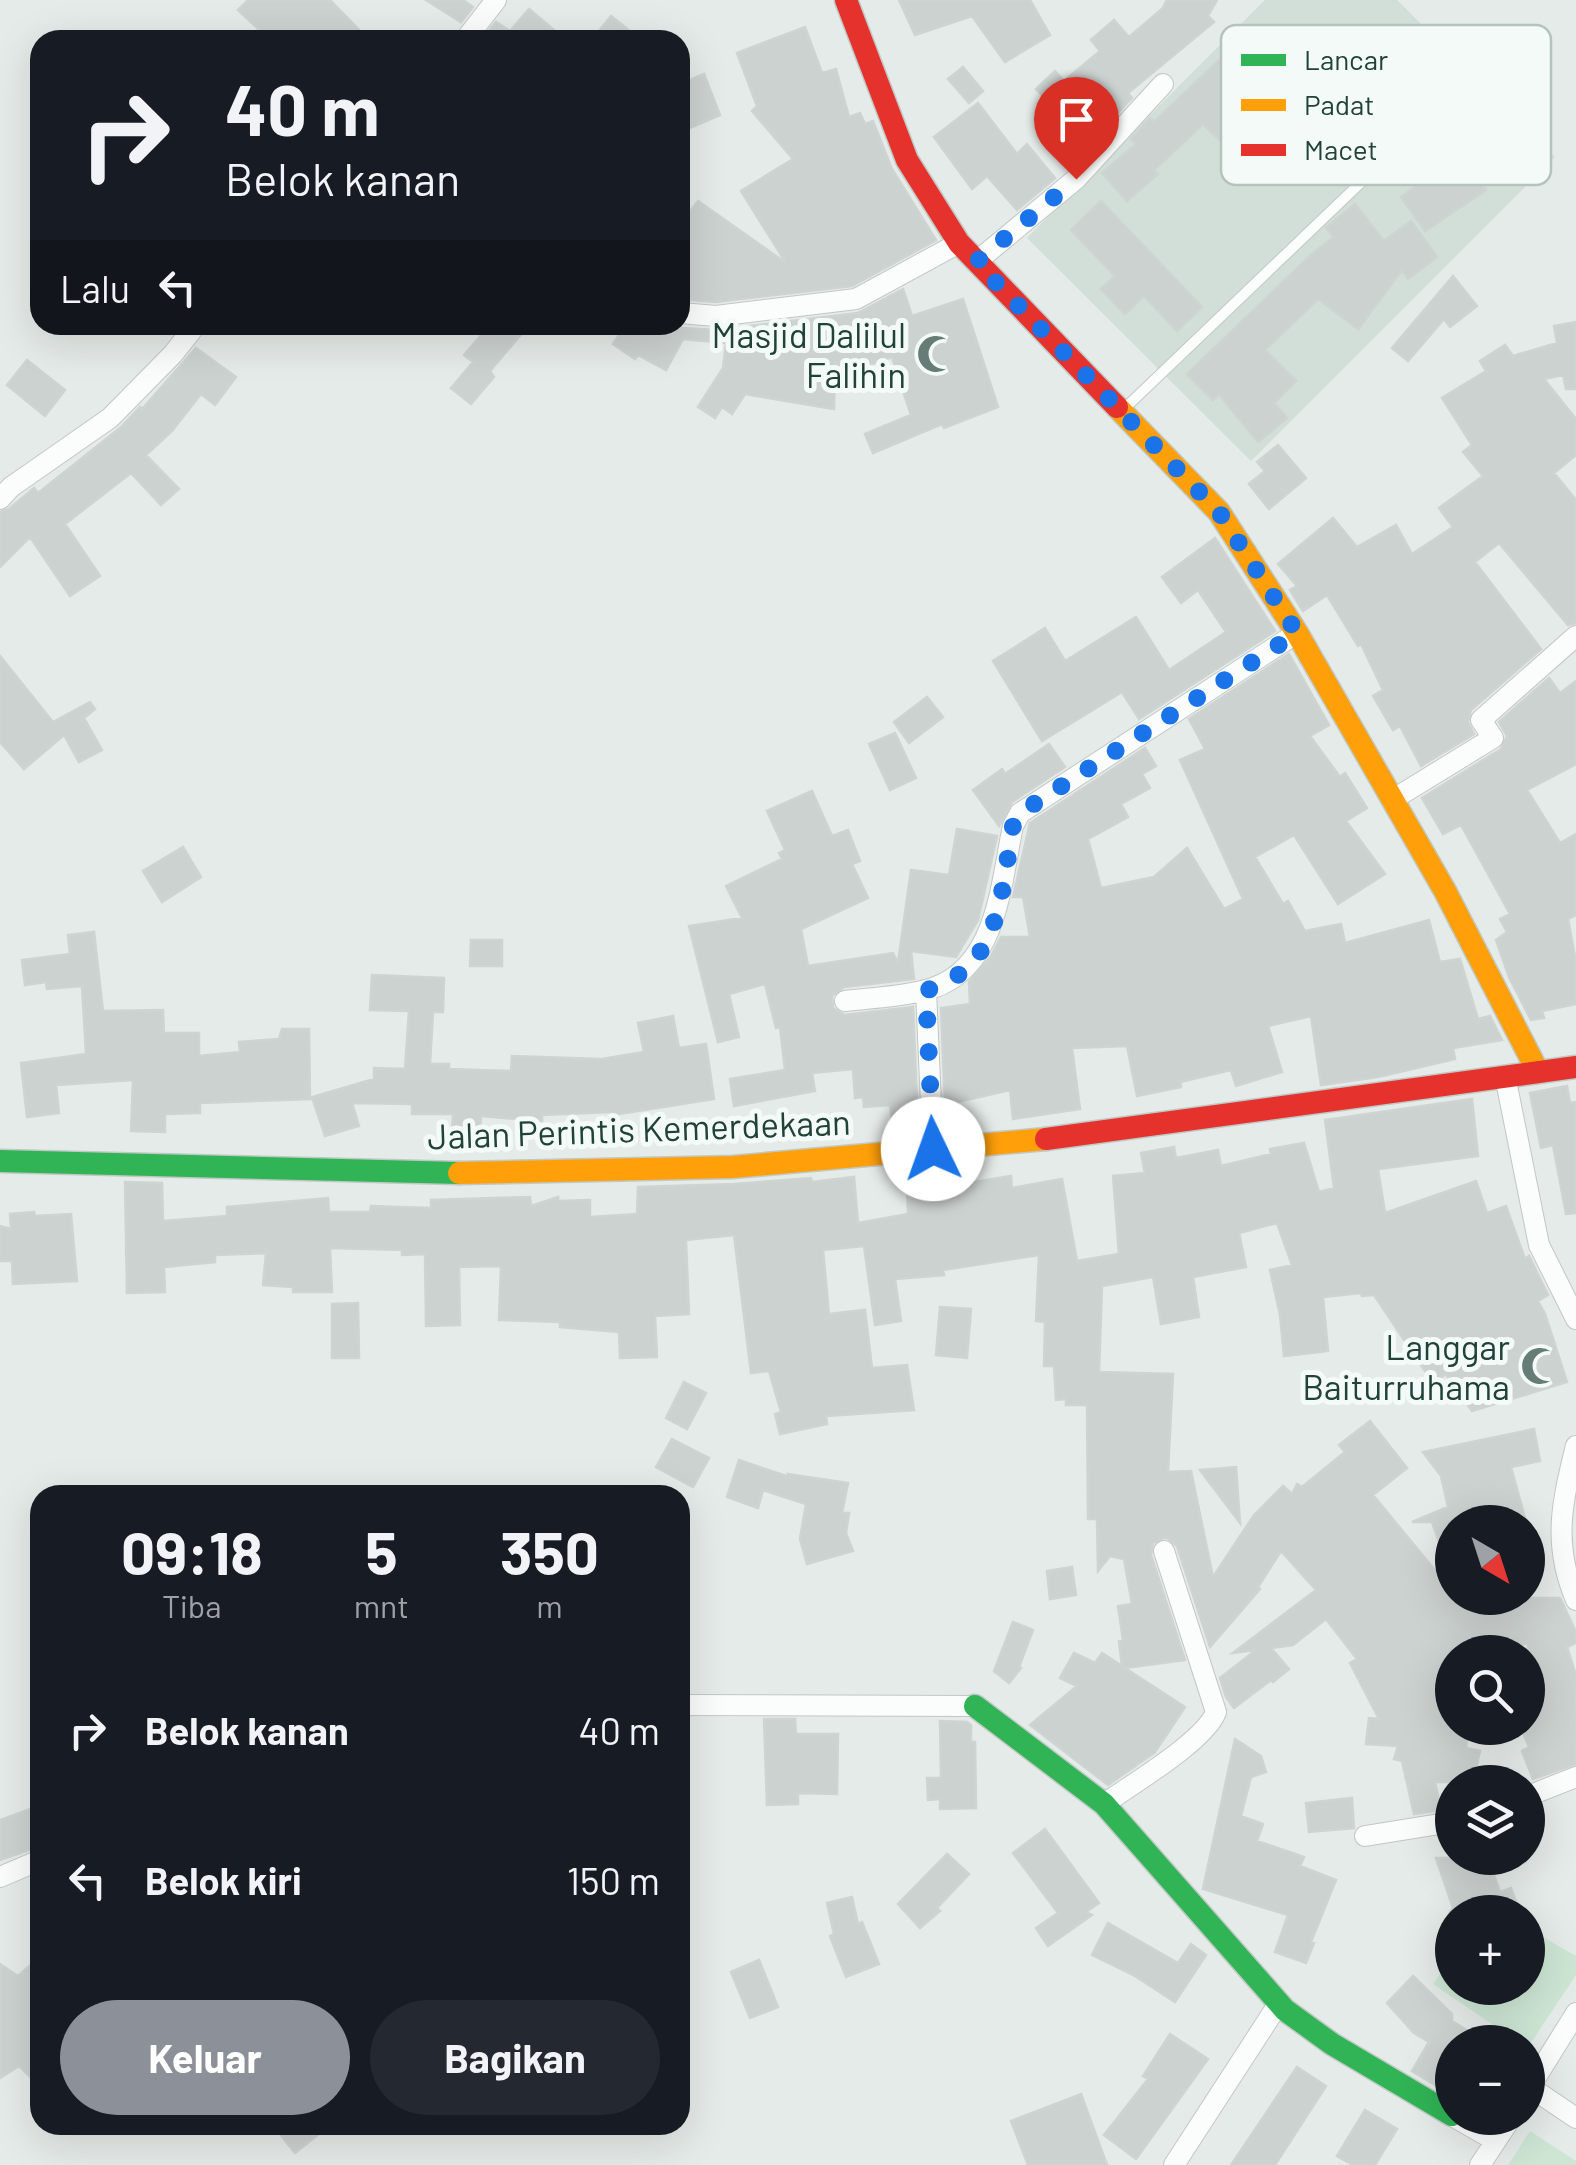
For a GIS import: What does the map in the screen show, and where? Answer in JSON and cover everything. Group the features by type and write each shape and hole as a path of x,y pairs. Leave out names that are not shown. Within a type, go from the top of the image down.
{"street":[{"path":"473,30 496,0"},
{"path":"846,0 907,160 959,242 1219,512 1297,633 1444,891 1538,1072"},
{"path":"976,262 1076,179 1163,84"},
{"path":"690,314 716,316 856,299 959,242"},
{"path":"0,499 11,487 110,418 188,335"},
{"path":"845,1001 926,991 961,973 978,955 992,926 1013,826 1020,813 1297,633"},
{"path":"1392,800 1493,738 1481,720 1576,636"},
{"path":"926,991 933,1149"},
{"name":"Jalan Perintis Kemerdekaan","path":"0,1162 453,1173 733,1167 1081,1136 1576,1067"},
{"path":"1505,1076 1539,1245 1576,1319"},
{"path":"1576,1446 1563,1500 1560,1538 1564,1574 1576,1600"},
{"path":"1104,1804 1196,1738 1212,1724 1216,1712 1164,1551"},
{"path":"690,1705 974,1706 1104,1804 1279,2003 1332,2044 1435,2105"},
{"path":"1545,1789 1576,1777"},
{"path":"1365,1836 1435,1825"},
{"path":"0,1878 30,1864"},
{"path":"1174,2165 1279,2003"},
{"path":"1545,2063 1576,2013"},
{"path":"1545,2099 1576,2118"},
{"path":"1486,2135 1496,2141"},
{"path":"1480,2165 1500,2135"}],"lane":[{"path":"1122,412 1358,185"}],"shaded area":[{"path":"1265,0 1397,0 1422,25 1240,25"},
{"path":"1221,44 1221,185 1527,185 1251,461 1027,238"}],"green space":[{"path":"1545,1938 1576,1956 1576,1975 1543,2025 1493,2025 1464,2005 1545,2005"},
{"path":"1527,2135 1536,2135 1576,2161 1576,2165 1508,2165"}],"building":[{"path":"248,0 330,0 359,30 259,30 238,10"},
{"path":"426,0 463,0 473,7 461,22"},
{"path":"899,0 1030,0 1050,35 1005,62 972,16 915,35"},
{"path":"1167,0 1217,0 1208,16 1214,22 1128,93 1132,98 1112,119 1105,120 1081,93 1060,113 1036,89 1055,71 1064,81 1100,51 1091,40 1114,20 1129,37"},
{"path":"529,9 554,30 511,30"},
{"path":"611,16 628,30 600,30"},
{"path":"496,22 508,30 490,30"},
{"path":"805,27 822,73 836,69 849,117 860,113 865,124 873,121 892,169 936,240 852,286 716,302 690,300 690,212 698,201 786,263 741,191 793,159 752,111 757,106 737,53"},
{"path":"1221,58 1221,142 1203,124 1154,170 1158,174 1127,201 1102,173 1136,144 1131,139 1150,118 1154,122"},
{"path":"963,67 983,91 969,103 948,79"},
{"path":"704,74 720,115 690,128 690,80"},
{"path":"978,103 1017,154 1027,144 1055,178 1017,210 987,176 972,189 934,137"},
{"path":"1046,113 1082,152 1068,167 1039,118"},
{"path":"1418,185 1482,185 1486,190 1425,231 1401,197"},
{"path":"1101,201 1202,307 1177,331 1144,296 1125,314 1101,289 1115,276 1071,230"},
{"path":"1355,204 1384,241 1411,221 1437,257 1408,279 1402,270 1358,329 1318,299 1265,350 1296,381 1274,403 1287,418 1258,442 1219,394 1213,400 1187,374 1334,237 1326,228"},
{"path":"1453,276 1477,306 1450,327 1444,319 1408,361 1392,348"},
{"path":"903,289 912,316 963,299 998,407 944,428 942,424 873,453 865,434 911,415 892,357 841,375 835,361 834,409 745,394 732,414 722,407 715,418 698,407 723,368 726,343 683,339 666,370 638,355 635,359 613,344 619,335 690,335 690,329 717,330 858,313"},
{"path":"1576,322 1576,389 1566,389 1563,375 1544,379 1576,419 1576,455 1554,473 1576,500 1576,623 1568,625 1499,543 1475,562 1541,649 1471,710 1468,722 1474,734 1421,766 1400,726 1393,730 1373,696 1383,690 1361,644 1358,646 1327,595 1303,611 1290,590 1297,586 1278,564 1333,518 1357,547 1396,525 1412,554 1453,527 1439,508 1483,476 1463,452 1472,445 1442,398 1486,371 1480,361 1505,345 1513,356 1557,343 1554,326"},
{"path":"481,335 521,335 490,371 494,377 471,404 451,388 473,362 464,355"},
{"path":"196,348 236,377 215,405 201,394 172,431 146,455 179,489 161,505 131,473 65,524 100,576 70,596 30,537 0,567 0,512 34,488 38,493 120,428"},
{"path":"27,360 65,390 45,416 7,385"},
{"path":"1278,445 1306,478 1269,509 1249,484 1265,471 1257,462"},
{"path":"1215,538 1275,631 1139,719 1122,692 1042,741 993,661 1045,628 1065,661 1136,617 1169,670 1226,632 1198,590 1181,603 1162,577"},
{"path":"1289,654 1329,725 1310,736 1340,777 1345,773 1367,808 1346,821 1385,874 1338,904 1294,835 1255,857 1283,904 1288,901 1305,931 1341,924 1345,943 1429,920 1440,962 1460,959 1478,1019 1490,1016 1502,1040 1453,1048 1455,1059 1378,1077 1321,1085 1311,1016 1268,1026 1282,1072 1236,1086 1231,1070 1180,1082 1181,1087 1137,1096 1127,1046 1072,1048 1080,1109 1013,1119 1010,1090 945,1105 941,1008 970,1004 969,982 1001,937 1030,937 1023,897 1013,897 1030,823 1145,748 1156,766 1142,774 1150,788 1121,804 1128,817 1088,839 1101,888 1154,877 1187,848 1224,909 1243,899 1180,760 1205,749 1189,719"},
{"path":"0,656 53,722 90,702 95,709 84,718 102,750 79,762 64,735 24,769 0,742"},
{"path":"1549,678 1560,693 1576,681 1576,764 1527,790 1560,843 1576,834 1576,915 1568,919 1576,962 1576,1004 1542,1011 1544,1018 1531,1020 1496,940 1507,932 1500,919 1510,914 1461,825 1443,834 1422,798 1501,749 1507,736 1499,722"},
{"path":"927,697 943,717 909,743 894,722"},
{"path":"895,733 916,778 890,790 869,744"},
{"path":"1049,744 1065,767 1012,802 999,826 973,790"},
{"path":"812,791 832,836 848,830 860,861 852,864 868,898 801,929 808,966 893,953 898,963 911,870 949,875 957,829 997,836 978,920 956,957 911,951 914,979 844,987 832,996 833,1008 845,1015 913,1007 918,1124 893,1128 890,1105 864,1107 863,1097 855,1098 853,1069 812,1073 815,1091 734,1106 730,1079 785,1070 780,1027 776,1028 765,984 729,994 739,1037 718,1042 689,926 742,918 726,886 782,859 779,853 785,850 767,811"},
{"path":"183,847 201,877 162,902 143,871"},
{"path":"94,932 103,1011 163,1010 164,1033 199,1033 199,1056 240,1052 239,1042 279,1039 282,1029 309,1029 310,1099 200,1103 200,1113 165,1114 165,1132 131,1131 133,1080 56,1085 59,1113 27,1117 21,1063 86,1054 82,986 47,989 46,982 25,985 22,960 70,954 68,935"},
{"path":"471,940 502,940 502,966 470,966"},
{"path":"372,975 444,978 443,1012 433,1012 430,1064 449,1064 449,1069 511,1071 512,1056 602,1059 644,1052 638,1023 673,1016 679,1048 706,1044 714,1099 612,1115 542,1115 542,1121 481,1116 480,1134 452,1133 453,1114 412,1114 412,1104 352,1103 359,1126 325,1136 312,1097 374,1079 374,1068 405,1069 409,1011 370,1010"},
{"path":"1567,1086 1570,1103 1576,1102 1576,1213 1566,1214 1553,1145 1541,1148 1530,1093"},
{"path":"1472,1099 1478,1156 1378,1169 1385,1213 1476,1181 1487,1213 1506,1206 1525,1259 1529,1256 1548,1295 1538,1301 1567,1382 1472,1411 1446,1374 1433,1383 1374,1295 1361,1293 1323,1297 1328,1351 1284,1356 1270,1270 1292,1265 1277,1223 1239,1233 1246,1267 1193,1277 1199,1317 1161,1324 1153,1277 1102,1286 1099,1372 1173,1374 1168,1472 1191,1471 1213,1577 1254,1515 1283,1486 1292,1494 1297,1484 1302,1487 1345,1452 1339,1445 1370,1421 1407,1468 1373,1495 1435,1570 1435,1615 1545,1615 1545,1598 1560,1598 1576,1632 1576,1643 1567,1647 1576,1675 1576,1764 1545,1775 1545,1765 1528,1765 1522,1751 1528,1745 1545,1745 1545,1635 1435,1635 1435,1745 1466,1745 1480,1751 1477,1765 1435,1765 1435,1811 1414,1814 1402,1761 1394,1759 1398,1746 1366,1744 1369,1718 1379,1719 1350,1663 1357,1659 1326,1619 1293,1645 1271,1648 1289,1669 1273,1682 1234,1708 1226,1697 1220,1678 1256,1650 1233,1653 1316,1590 1281,1551 1260,1589 1210,1647 1177,1546 1166,1537 1153,1543 1151,1555 1185,1660 1125,1668 1185,1707 1155,1752 1108,1785 1030,1725 1077,1686 1060,1678 1074,1653 1095,1663 1102,1653 1122,1666 1118,1606 1132,1604 1124,1559 1110,1556 1098,1571 1097,1519 1088,1519 1087,1405 1066,1405 1066,1399 1056,1400 1054,1366 1044,1366 1045,1322 1036,1321 1039,1255 943,1270 944,1275 895,1279 901,1321 875,1325 864,1246 823,1250 829,1314 865,1310 872,1368 907,1365 914,1410 826,1416 827,1424 780,1434 775,1414 781,1412 769,1371 751,1373 734,1235 686,1240 689,1314 655,1316 657,1357 620,1358 619,1332 560,1327 560,1322 499,1320 501,1266 459,1267 460,1325 426,1326 425,1254 402,1255 402,1250 330,1248 332,1292 293,1292 293,1287 263,1285 266,1253 215,1255 215,1262 164,1267 165,1292 127,1293 125,1182 162,1183 163,1221 227,1216 227,1207 328,1198 329,1212 370,1212 371,1206 431,1208 431,1200 530,1197 531,1206 558,1197 558,1201 590,1200 590,1217 637,1214 638,1187 811,1178 812,1182 854,1177 858,1223 908,1214 907,1191 962,1187 1011,1176 1012,1188 1062,1179 1077,1261 1119,1254 1113,1176 1145,1173 1141,1153 1174,1147 1176,1158 1218,1150 1221,1166 1271,1154 1270,1149 1304,1143 1319,1192 1334,1188 1325,1120"},
{"path":"34,1212 35,1216 71,1214 77,1281 13,1284 12,1261 0,1261 0,1226 11,1229 10,1214"},
{"path":"358,1303 359,1358 332,1358 332,1304"},
{"path":"940,1307 971,1309 967,1358 936,1355"},
{"path":"684,1382 706,1393 687,1429 666,1418"},
{"path":"1534,1429 1540,1461 1511,1467 1521,1505 1448,1505 1441,1476 1423,1452"},
{"path":"672,1439 709,1458 693,1487 656,1467"},
{"path":"739,1460 789,1477 788,1474 848,1483 842,1513 849,1513 846,1533 853,1551 807,1564 800,1539 806,1504 763,1490 758,1508 727,1497"},
{"path":"1236,1467 1240,1523 1200,1470"},
{"path":"1435,1512 1435,1530 1432,1522 1412,1522"},
{"path":"1072,1567 1076,1595 1050,1599 1047,1571"},
{"path":"1013,1622 1033,1630 1021,1668 1009,1683 994,1671"},
{"path":"764,1719 795,1719 796,1734 838,1734 837,1794 798,1793 798,1804 767,1805"},
{"path":"940,1721 971,1725 976,1808 940,1809 940,1799 928,1800 927,1778 941,1778"},
{"path":"1235,1739 1261,1756 1266,1772 1251,1777 1241,1816 1263,1824 1257,1841 1304,1857 1300,1866 1336,1880 1306,1963 1275,1952 1288,1915 1203,1889"},
{"path":"1352,1798 1354,1828 1309,1832 1306,1803"},
{"path":"30,1809 30,1850 0,1860 0,1820"},
{"path":"1045,1829 1099,1903 1086,1912 1092,1915 1048,1946 1036,1928 1058,1913 1013,1853"},
{"path":"947,1854 969,1874 937,1908 940,1911 920,1928 898,1904"},
{"path":"1442,1875 1494,1875 1500,1892 1511,1888 1514,1895 1449,1895"},
{"path":"852,1897 858,1924 862,1922 879,1964 846,1977 830,1936 834,1934 827,1903"},
{"path":"1108,1923 1178,1963 1191,1944 1206,1955 1175,2002 1092,1955"},
{"path":"759,1960 778,2007 750,2018 731,1972"},
{"path":"0,1964 18,1976 30,1966 30,2076 19,2066 0,2078"},
{"path":"1413,1976 1435,1997 1435,2005 1443,2005 1458,2025 1435,2025 1435,2085 1412,2071 1429,2042 1414,2033 1387,2003"},
{"path":"1170,2034 1208,2059 1136,2159 1104,2135 1148,2079 1143,2076"},
{"path":"1297,2067 1326,2086 1275,2165 1231,2165"},
{"path":"1081,2094 1107,2165 1028,2165 1011,2121"},
{"path":"1365,2110 1397,2129 1375,2165 1353,2165 1337,2156"},
{"path":"281,2135 318,2135 295,2153"}],"traffic: fast":[{"path":"0,1161 459,1173"},
{"path":"975,1706 1104,1804 1285,2010 1332,2044 1435,2105"}],"traffic: slow":[{"path":"1117,407 1219,512 1297,633 1445,891 1538,1072"},
{"path":"459,1173 733,1167 1046,1139"}],"traffic: jam":[{"path":"846,0 907,160 959,243 1117,407"},
{"path":"1046,1139 1576,1067"}],"place":[{"name":"Masjid Dalilul Falihin","path":"936,354"},
{"name":"Langgar Baiturruhama","path":"1540,1366"}],"route":[{"path":"933,1149 926,991 961,973 978,955 992,926 1013,826 1020,813 1297,633 1219,512 976,262 1076,179"}]}
